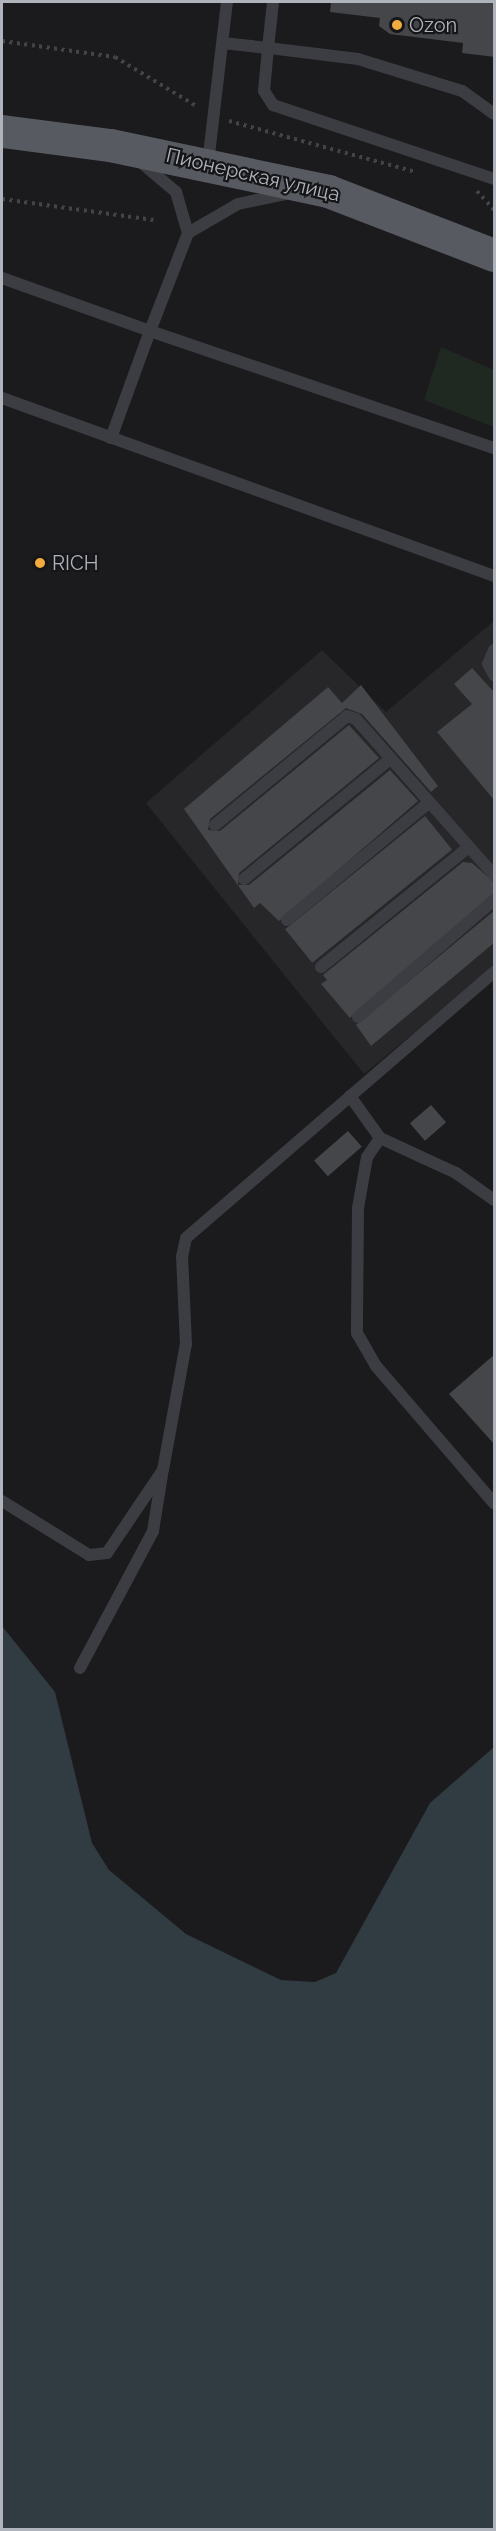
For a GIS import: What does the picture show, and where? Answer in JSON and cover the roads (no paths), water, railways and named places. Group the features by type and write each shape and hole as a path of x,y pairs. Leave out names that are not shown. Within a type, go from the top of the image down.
{"main road":[{"name":"Пионерская улица","path":"2,131 110,145 208,163 328,191 495,255"}],"lane":[{"path":"208,163 227,2"},
{"path":"273,2 264,91 273,105 495,179"},
{"path":"223,43 358,59 462,91 495,114"},
{"path":"110,145 152,169 176,192 188,233 111,438"},
{"path":"188,233 238,204 328,191"},
{"path":"2,278 150,331 495,448"},
{"path":"2,398 495,576"},
{"path":"495,650 488,664 495,675"},
{"path":"215,825 347,716 356,719 466,849 495,875"},
{"path":"244,879 389,760"},
{"path":"287,920 428,804"},
{"path":"321,967 466,849"},
{"path":"358,1017 495,900"},
{"path":"80,1668 153,1531 186,1344 182,1257 186,1238 495,972"},
{"path":"350,1096 380,1138 456,1173 495,1200"},
{"path":"380,1138 367,1157 358,1208 357,1333 375,1366 495,1503"},
{"path":"2,1501 95,1556 107,1553 163,1470"}],"place":[{"name":"Ozon","path":"397,25"},
{"name":"RICH","path":"40,563"}]}
